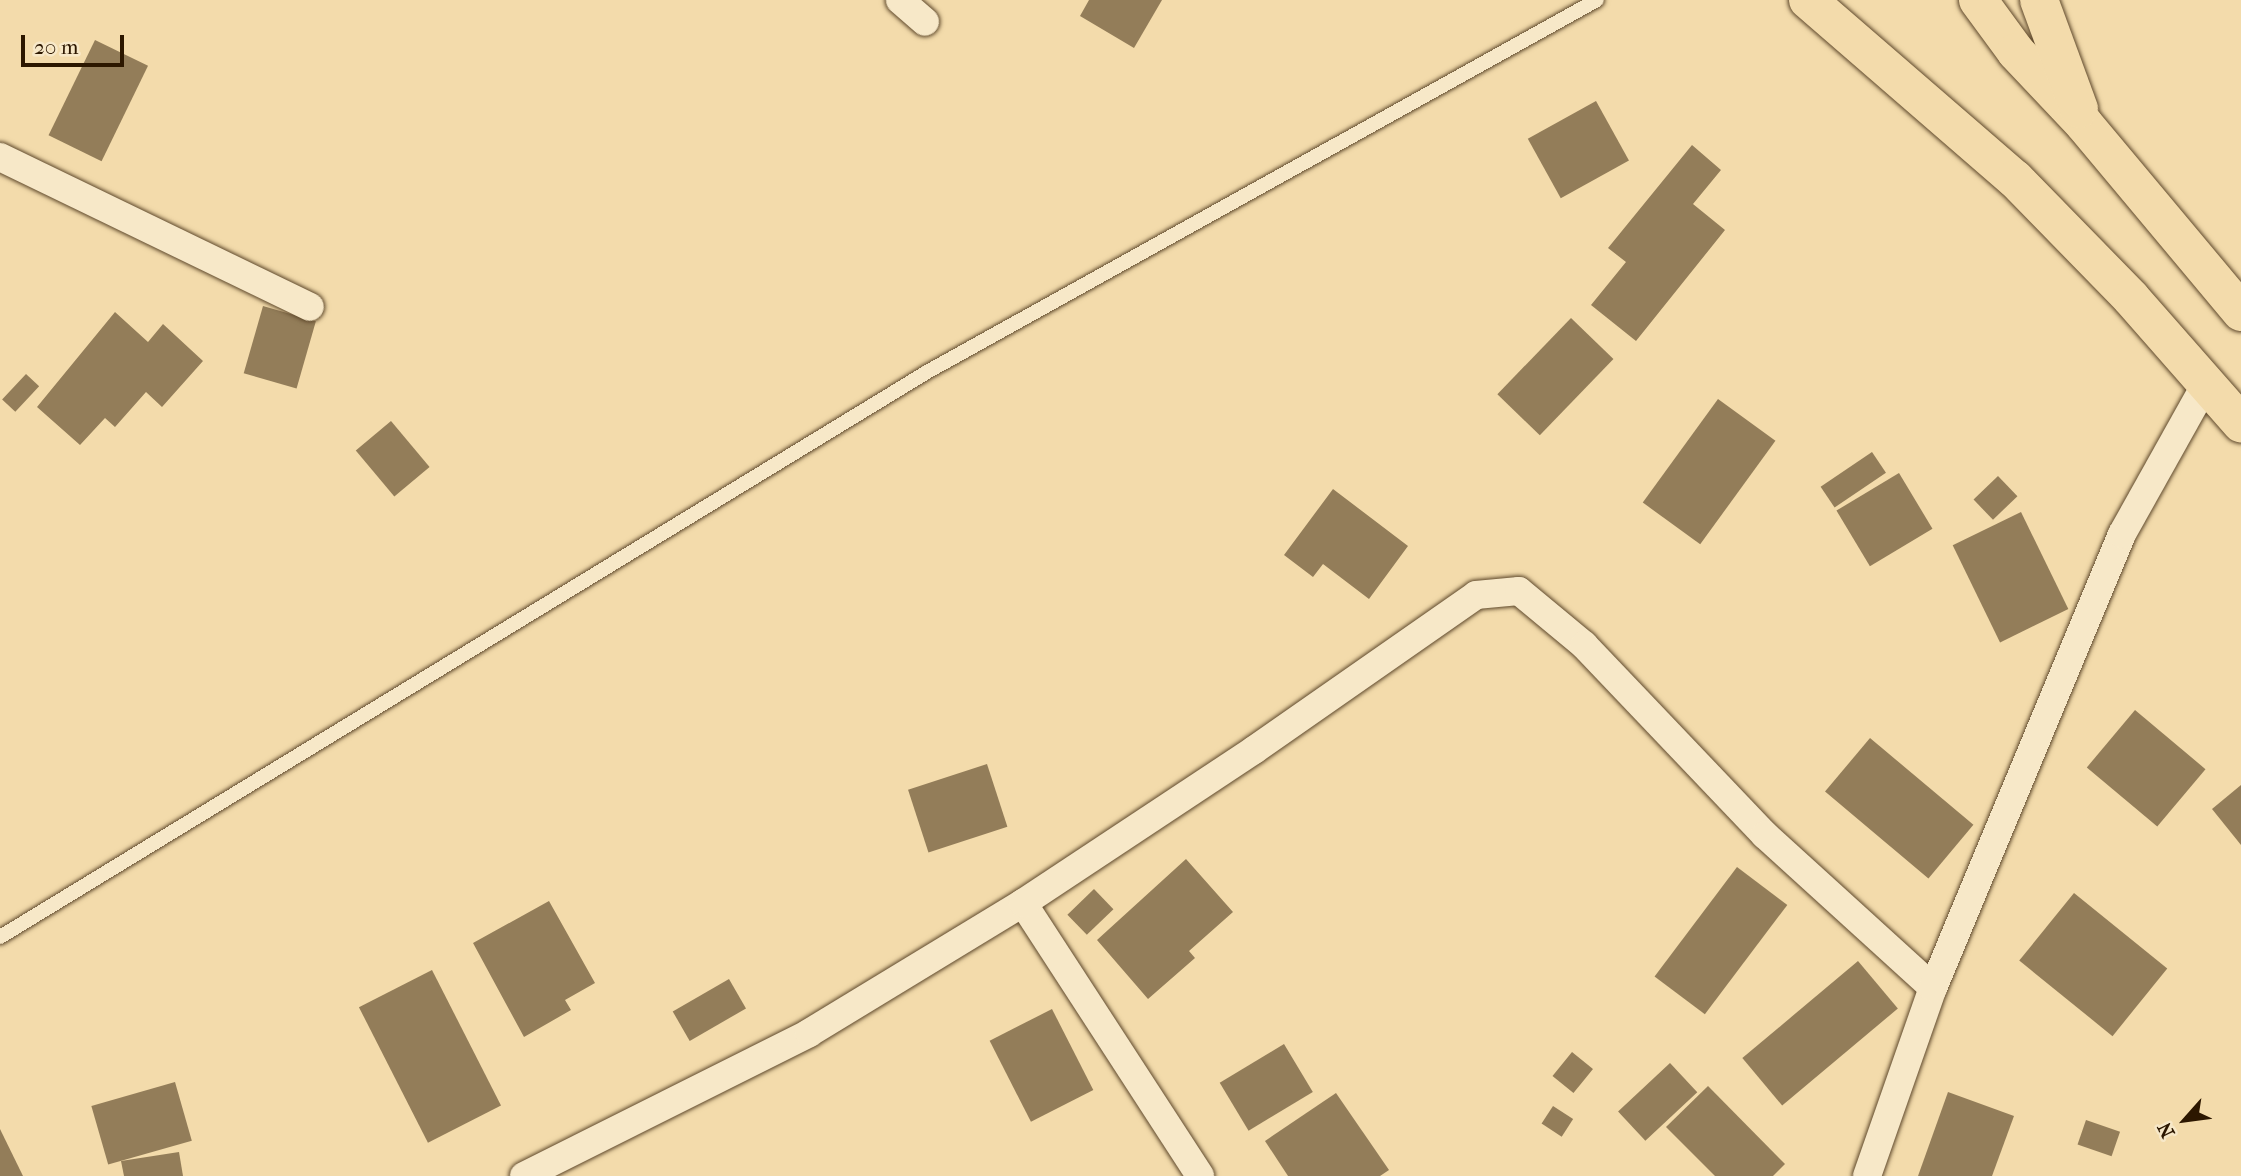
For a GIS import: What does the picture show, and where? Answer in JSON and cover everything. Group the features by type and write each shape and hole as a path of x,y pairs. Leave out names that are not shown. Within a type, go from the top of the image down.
{"main road":[{"path":"1808,0 2015,179 2241,424"},
{"path":"1978,0 2016,52 2084,124 2241,312"},
{"path":"2039,0 2084,124"}],"street":[{"path":"900,0 925,22"},
{"path":"0,157 310,307"},
{"path":"1867,1176 1933,988 2122,534 2206,383"},
{"path":"524,1176 809,1033 1023,903 1254,750 1476,594 1519,591 1584,645 1765,835 1933,988"},
{"path":"1023,903 1200,1176"}],"lane":[{"path":"0,937 927,372 1597,0"}],"building":[{"path":"1089,0 1162,0 1134,48 1080,16"},
{"path":"95,40 148,66 102,161 49,135"},
{"path":"1596,101 1629,160 1561,198 1528,139"},
{"path":"1692,145 1721,170 1693,204 1725,230 1636,341 1591,305 1626,262 1608,248"},
{"path":"263,306 316,321 297,388 244,373"},
{"path":"115,312 148,342 163,324 203,361 162,407 146,392 115,427 105,418 80,445 37,407"},
{"path":"1571,318 1613,359 1540,435 1497,394"},
{"path":"26,374 39,386 15,412 2,400"},
{"path":"1718,399 1775,441 1700,544 1643,503"},
{"path":"391,421 430,467 394,497 356,451"},
{"path":"1872,452 1886,473 1835,507 1821,487"},
{"path":"1899,473 1932,529 1870,566 1836,511"},
{"path":"1998,476 2017,496 1993,520 1974,500"},
{"path":"1333,489 1408,546 1369,599 1323,564 1313,577 1284,555"},
{"path":"2021,512 2068,609 2000,642 1953,545"},
{"path":"2135,710 2205,769 2157,827 2087,767"},
{"path":"1870,738 1973,825 1928,878 1825,792"},
{"path":"987,764 1007,827 928,852 908,790"},
{"path":"2241,785 2241,845 2212,809"},
{"path":"1186,859 1233,912 1189,951 1195,958 1148,999 1097,940"},
{"path":"1737,867 1787,905 1705,1014 1655,976"},
{"path":"1094,889 1113,909 1087,935 1067,915"},
{"path":"2074,893 2167,969 2113,1036 2019,961"},
{"path":"549,901 595,983 565,1000 571,1010 524,1037 473,943"},
{"path":"1858,961 1898,1008 1782,1106 1742,1058"},
{"path":"432,970 501,1105 428,1143 359,1007"},
{"path":"729,979 746,1008 690,1041 673,1011"},
{"path":"1052,1009 1093,1090 1031,1122 990,1041"},
{"path":"1284,1044 1313,1092 1249,1131 1220,1083"},
{"path":"1572,1052 1593,1069 1573,1093 1552,1076"},
{"path":"1670,1063 1697,1092 1645,1141 1618,1111"},
{"path":"175,1082 192,1141 108,1165 91,1106"},
{"path":"1708,1086 1785,1164 1773,1176 1715,1176 1666,1127"},
{"path":"1948,1092 2014,1116 1992,1176 1918,1176"},
{"path":"1336,1093 1389,1170 1380,1176 1288,1176 1265,1141"},
{"path":"1553,1106 1573,1119 1562,1137 1542,1124"},
{"path":"2086,1120 2120,1132 2112,1156 2078,1145"},
{"path":"0,1129 23,1176 0,1176"},
{"path":"179,1152 183,1176 124,1176 121,1161"}]}
